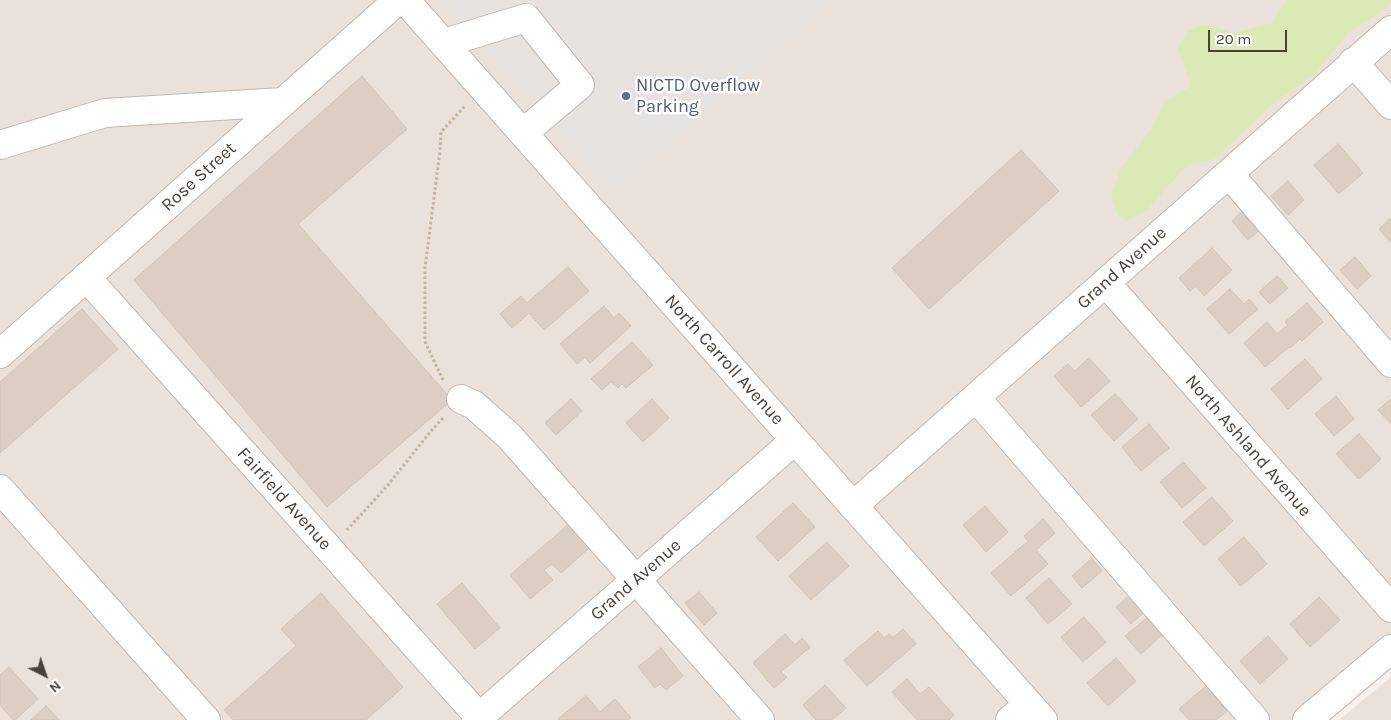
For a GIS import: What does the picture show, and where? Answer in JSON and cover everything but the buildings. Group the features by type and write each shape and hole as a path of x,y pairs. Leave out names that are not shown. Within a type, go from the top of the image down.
{"street":[{"name":"Rose Street","path":"0,354 398,0"},
{"name":"North Carroll Avenue","path":"405,0 853,506 1027,715"},
{"path":"444,43 526,18 580,85 523,133"},
{"name":"Grand Avenue","path":"853,506 1391,30"},
{"path":"1353,62 1391,105"},
{"path":"0,145 105,113 283,102"},
{"path":"1228,174 1391,363"},
{"name":"Fairfield Avenue","path":"86,278 479,719"},
{"name":"North Ashland Avenue","path":"1106,283 1391,608"},
{"path":"976,398 1255,720"},
{"path":"461,399 474,405 509,436 760,720"},
{"name":"Grand Avenue","path":"479,719 795,440"},
{"path":"0,489 206,720"},
{"path":"1307,720 1391,649"}],"path":[{"path":"328,548 352,526 431,431 461,399 441,378 425,342 426,268 440,151 440,132 461,110 486,90"}],"shaded area":[{"path":"0,0 1391,0 1391,649 1307,720 0,720"},
{"name":"NICTD Overflow Parking","path":"444,0 832,0 614,191"},
{"path":"1391,677 1391,720 1339,720"}],"green space":[{"path":"1286,0 1391,0 1391,3 1378,14 1348,33 1315,74 1268,108 1215,159 1187,165 1147,210 1126,221 1118,215 1111,198 1120,170 1152,128 1164,102 1191,86 1178,49 1187,31 1204,24 1234,33 1272,23"}],"place":[{"name":"NICTD Overflow Parking","path":"626,96"}]}
